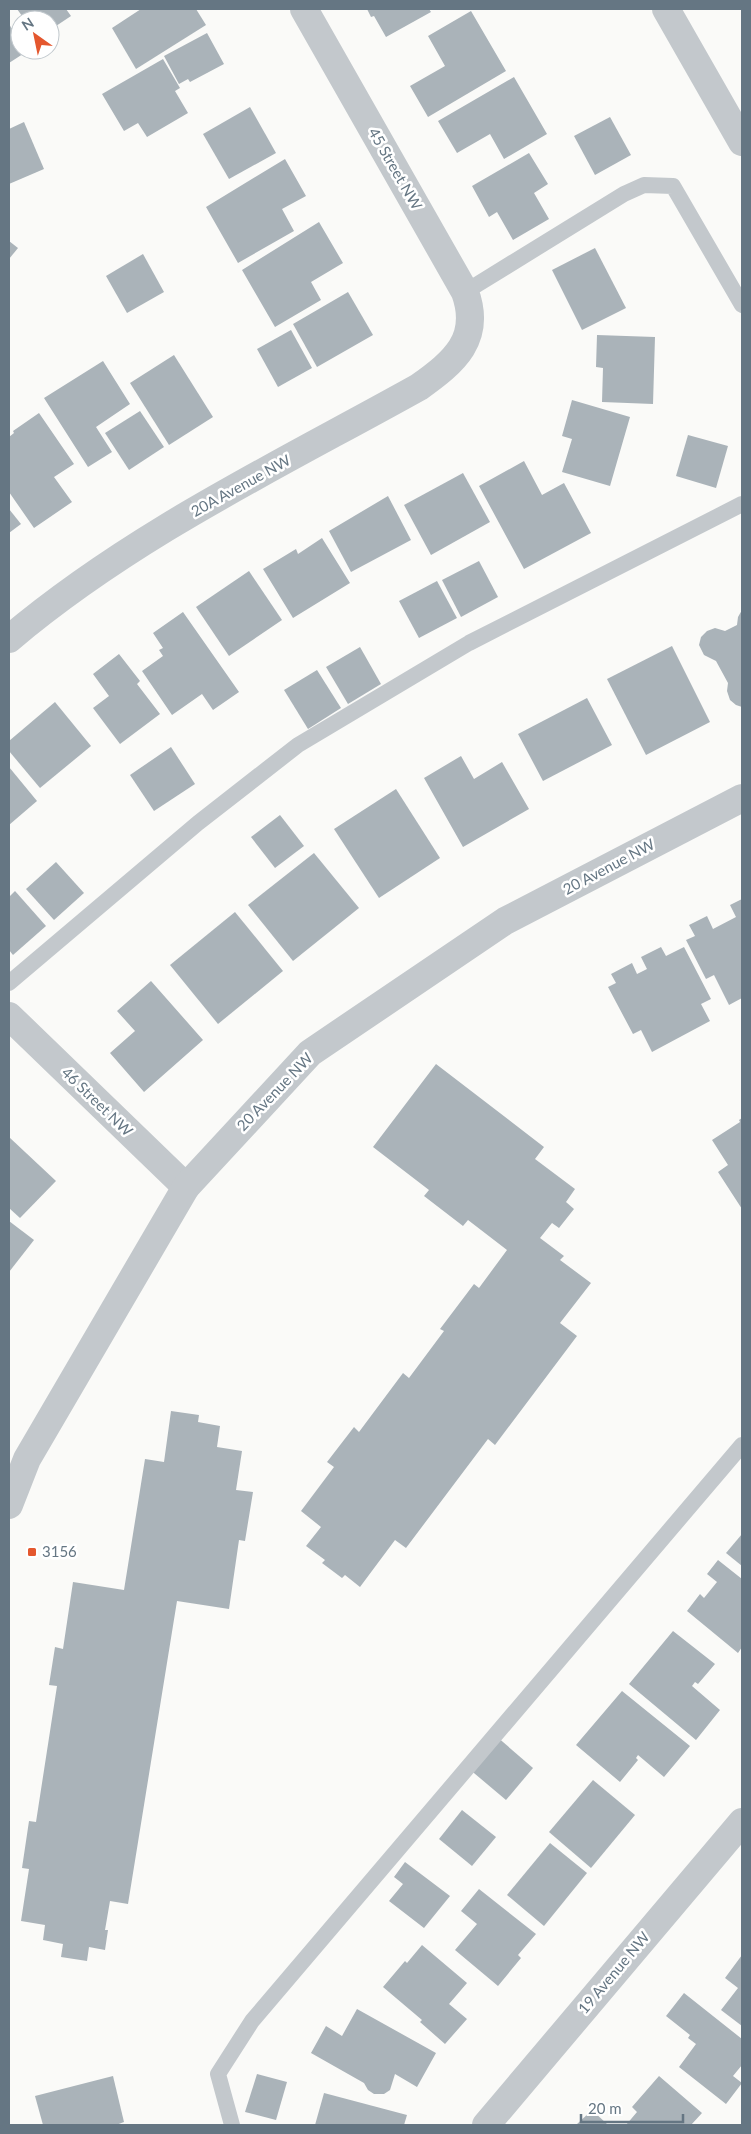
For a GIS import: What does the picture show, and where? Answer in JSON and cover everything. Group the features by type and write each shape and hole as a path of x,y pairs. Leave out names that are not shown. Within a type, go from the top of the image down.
{"street":[{"name":"45 Street NW","path":"304,9 465,292 471,317 469,334"},
{"path":"666,9 742,142"},
{"name":"20A Avenue NW","path":"9,639 93,574 151,536 419,387 444,369 461,350 469,334"},
{"name":"20 Avenue NW","path":"9,1505 27,1459 186,1187 310,1053 505,921 742,798"},
{"name":"46 Street NW","path":"9,1016 186,1187"},
{"name":"19 Avenue NW","path":"486,2125 742,1822"}],"lane":[{"path":"465,292 624,194 644,185 673,186 742,305"},
{"path":"9,983 198,823 298,745 469,643 742,504"},
{"path":"232,2125 218,2074 252,2021 742,1445"}],"building":[{"path":"66,9 71,16 60,23 60,10 18,10"},
{"path":"141,9 196,9 206,25 136,69 112,28"},
{"path":"367,9 429,9 431,12 386,37 374,16 371,17"},
{"path":"471,11 506,71 428,117 410,86 445,66 428,36"},
{"path":"9,24 10,60 14,60 9,63"},
{"path":"207,33 224,64 190,82 188,79 179,84 164,56"},
{"path":"163,59 180,88 175,91 188,113 147,137 138,123 124,131 102,94"},
{"path":"514,77 547,134 504,159 490,134 457,153 438,121"},
{"path":"250,107 276,153 229,179 203,134"},
{"path":"610,117 631,155 595,175 574,136"},
{"path":"24,122 44,169 9,184 9,129"},
{"path":"529,153 548,184 534,193 549,219 513,240 497,212 489,217 472,186"},
{"path":"285,159 306,196 282,209 294,231 238,263 206,207"},
{"path":"319,222 343,263 311,282 321,300 275,327 242,270"},
{"path":"9,241 18,248 9,259"},
{"path":"595,248 626,308 582,330 552,270"},
{"path":"143,254 164,292 127,313 106,276"},
{"path":"348,292 373,335 317,367 293,324"},
{"path":"291,330 312,368 278,387 257,349"},
{"path":"597,335 655,337 653,404 602,402 603,368 596,367"},
{"path":"174,355 213,417 169,445 130,383"},
{"path":"103,361 130,404 96,427 112,452 88,467 44,398"},
{"path":"572,400 630,417 610,486 562,472 572,439 562,436"},
{"path":"140,411 164,447 129,470 105,433"},
{"path":"39,413 74,464 54,477 72,502 34,528 9,492 9,437 14,433 13,431"},
{"path":"688,435 728,446 716,488 676,476"},
{"path":"524,461 542,495 564,483 591,533 524,569 479,486"},
{"path":"463,473 490,522 431,555 404,505"},
{"path":"388,496 411,540 351,572 329,531"},
{"path":"9,509 21,524 9,533"},
{"path":"322,538 350,583 293,618 263,569 296,549 298,554"},
{"path":"479,561 498,597 461,617 442,580"},
{"path":"249,571 282,620 229,656 196,607"},
{"path":"437,581 457,618 419,638 399,601"},
{"path":"742,610 742,707 730,700 727,691 728,683 716,661 704,655 699,645 701,637 707,631 715,628 725,631 737,625 738,617"},
{"path":"183,612 239,692 213,710 202,694 172,715 142,671 163,656 159,650 163,648 153,633"},
{"path":"672,646 710,722 646,755 607,679"},
{"path":"360,647 381,684 348,704 326,667"},
{"path":"119,654 140,681 137,684 160,714 120,744 93,708 109,696 93,674"},
{"path":"317,670 341,708 308,729 284,690"},
{"path":"587,698 612,745 543,781 518,734"},
{"path":"55,702 91,746 40,788 9,751 9,741"},
{"path":"171,747 195,784 154,811 130,775"},
{"path":"461,756 474,779 502,762 529,809 463,847 424,778"},
{"path":"9,767 37,801 9,825"},
{"path":"396,789 440,858 379,898 334,829"},
{"path":"280,815 304,846 275,868 251,837"},
{"path":"314,853 359,908 293,961 248,905"},
{"path":"56,862 84,893 54,920 26,889"},
{"path":"15,891 46,926 13,955 9,950 9,897"},
{"path":"742,899 742,998 729,1005 714,975 706,979 686,940 695,936 689,925 707,916 713,929 736,917 730,905"},
{"path":"235,912 283,971 218,1024 170,965"},
{"path":"661,947 666,956 684,947 711,999 701,1004 710,1021 652,1052 641,1030 633,1034 608,987 616,983 611,974 632,963 637,974 647,969 641,957"},
{"path":"151,981 203,1040 144,1092 110,1053 135,1031 117,1011"},
{"path":"436,1064 544,1147 535,1159 575,1189 566,1202 574,1209 559,1228 552,1223 540,1238 564,1256 560,1260 591,1283 560,1323 577,1336 495,1445 488,1439 406,1548 395,1540 360,1587 345,1575 342,1578 322,1563 325,1560 306,1546 321,1527 301,1511 334,1467 327,1462 354,1427 359,1432 403,1373 409,1378 444,1331 440,1329 474,1284 479,1288 507,1250 468,1220 463,1226 424,1196 429,1190 373,1147"},
{"path":"742,1118 742,1209 718,1172 728,1165 712,1140 740,1122 739,1120"},
{"path":"9,1137 56,1181 20,1218 9,1208"},
{"path":"9,1221 34,1240 9,1272"},
{"path":"171,1411 199,1415 198,1422 220,1426 217,1447 242,1451 236,1490 253,1492 245,1541 239,1540 229,1609 177,1601 128,1904 110,1901 105,1930 108,1930 105,1950 89,1947 87,1961 61,1957 63,1944 43,1940 45,1925 21,1921 29,1869 22,1868 29,1821 36,1822 57,1686 49,1685 55,1647 63,1649 73,1582 124,1590 145,1459 164,1462"},
{"path":"742,1534 742,1566 726,1553"},
{"path":"718,1560 742,1579 742,1647 738,1653 687,1611 700,1594 704,1598 717,1582 707,1574"},
{"path":"673,1631 715,1664 698,1684 695,1682 692,1686 720,1710 696,1740 629,1684"},
{"path":"622,1691 690,1746 664,1777 638,1755 636,1758 638,1760 620,1782 576,1745"},
{"path":"496,1736 533,1768 506,1800 468,1768"},
{"path":"593,1780 635,1815 591,1868 549,1832"},
{"path":"462,1810 496,1837 472,1866 439,1839"},
{"path":"550,1843 587,1873 544,1926 507,1895"},
{"path":"405,1862 450,1896 424,1928 389,1901 403,1884 394,1877"},
{"path":"479,1889 536,1934 518,1955 521,1958 498,1986 455,1950 477,1924 461,1911"},
{"path":"422,1945 467,1983 449,2004 467,2019 445,2044 420,2022 422,2020 383,1987 405,1961 407,1963"},
{"path":"742,1955 742,2026 721,2010 738,1988 725,1978"},
{"path":"684,1993 742,2039 742,2065 733,2076 742,2083 726,2104 679,2067 696,2044 688,2038 690,2035 666,2016"},
{"path":"357,2009 436,2053 417,2087 395,2074 390,2090 384,2094 374,2094 368,2090 364,2083 311,2053 326,2026 342,2036"},
{"path":"257,2074 287,2082 276,2120 245,2112"},
{"path":"113,2076 124,2122 116,2125 43,2125 35,2096"},
{"path":"659,2076 702,2113 691,2125 626,2125 637,2112 632,2107"},
{"path":"324,2093 407,2115 404,2125 315,2125"},
{"path":"592,2110 608,2125 576,2125"}],"place":[{"name":"3156","path":"32,1552"}]}
